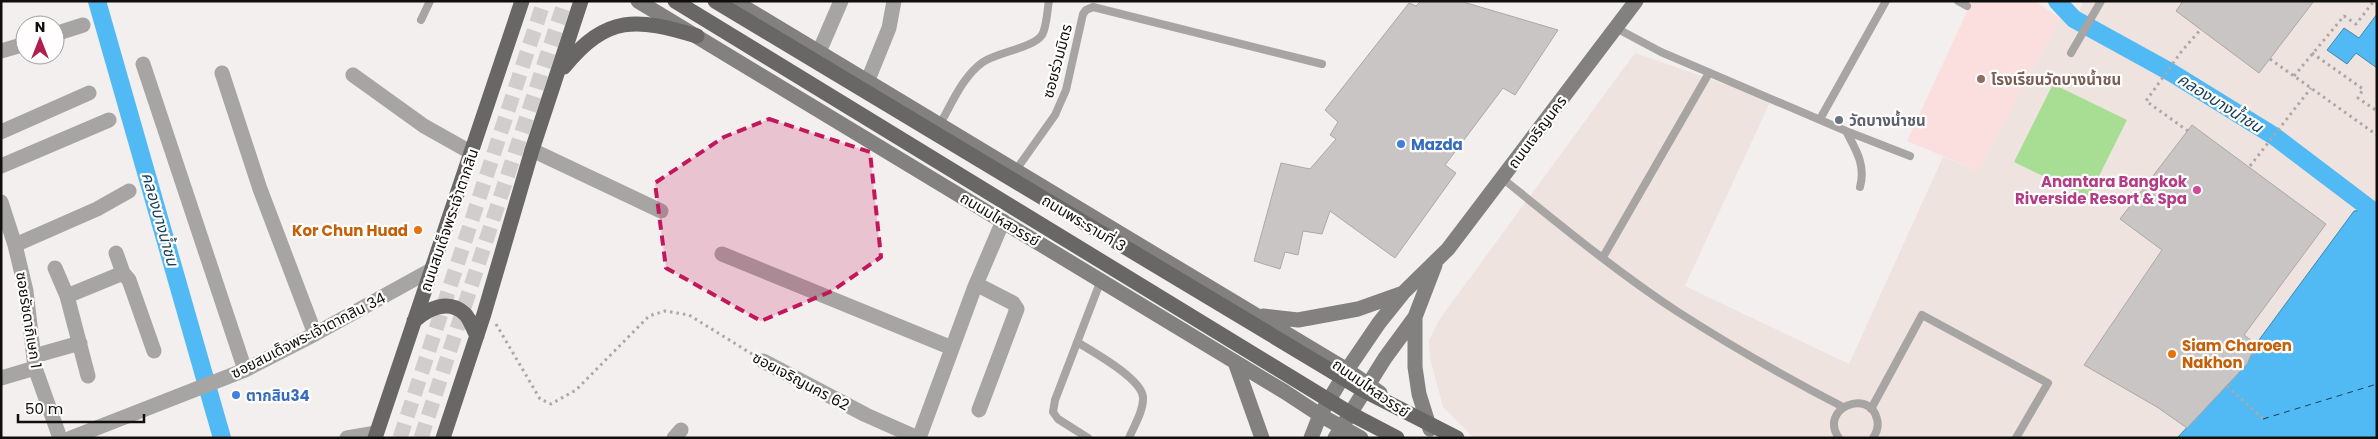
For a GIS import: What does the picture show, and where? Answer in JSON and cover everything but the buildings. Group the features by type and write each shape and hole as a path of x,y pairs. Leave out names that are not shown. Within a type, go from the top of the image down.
{"main road":[{"path":"443,438 484,314 532,150 581,1"},
{"name":"ถนนมไหสวรรย์","path":"638,1 1235,362 1320,415 1338,432 1361,438"},
{"name":"ถนนพระรามที่ 3","path":"675,1 1353,415 1397,438"},
{"name":"ถนนพระรามที่ 3","path":"715,1 1363,390 1457,438"},
{"name":"ถนนมไหสวรรย์","path":"734,1 1347,370 1436,433"},
{"name":"ถนนเจริญนคร","path":"1311,438 1320,415 1347,370 1403,293 1436,261 1502,178 1636,1"},
{"name":"ถนนสมเด็จพระเจ้าตากสิน","path":"376,435 472,153 519,6"},
{"path":"558,74 578,50 595,36 612,27 633,22 661,25 697,36"},
{"name":"ถนนเจริญนคร","path":"1338,432 1415,317 1436,261"},
{"path":"1257,315 1298,320 1358,309 1403,293"},
{"path":"414,321 426,310 445,306 465,315 477,336"},
{"path":"1415,317 1415,367 1419,394 1436,433"},
{"path":"1235,362 1262,438"}],"street":[{"path":"818,52 841,1"},
{"path":"868,80 889,28 894,1"},
{"path":"65,31 83,25"},
{"path":"1,51 15,47"},
{"path":"143,64 245,370"},
{"path":"222,73 260,189 315,334"},
{"path":"353,75 424,126 472,153"},
{"path":"1,132 89,93"},
{"path":"1,166 109,120"},
{"path":"532,150 661,211"},
{"path":"15,245 97,209 129,191"},
{"name":"ซอยรัชดาภิเษก 1","path":"1,202 5,227 15,245 26,291 34,362 60,438"},
{"path":"918,438 976,284 1003,221"},
{"path":"116,253 123,273 129,280 154,351"},
{"path":"722,254 952,348"},
{"path":"55,268 67,296 88,376"},
{"name":"ซอยสมเด็จพระเจ้าตากสิน 34","path":"71,438 245,370 431,270"},
{"path":"67,296 123,273"},
{"path":"976,284 1013,303 1017,309 979,410"},
{"path":"1,378 80,343"},
{"name":"ซอยเจริญนคร 62","path":"763,361 866,415 918,438"},
{"path":"346,438 376,435"}],"lane":[{"path":"421,20 430,1"},
{"path":"940,124 965,80 982,62 998,54 1038,40 1043,33 1049,1"},
{"path":"1820,119 1886,1"},
{"path":"1958,1 1967,6"},
{"path":"2071,53 2099,5"},
{"name":"ซอยร่วมมิตร","path":"1016,170 1055,115 1066,90 1083,14 1088,8 1093,7 1322,64"},
{"path":"1616,28 1662,52 1709,73 1910,156"},
{"path":"1603,257 1709,73"},
{"path":"1846,131 1864,173 1860,187"},
{"path":"1502,178 1603,257 1678,312 1806,388 1843,407"},
{"path":"1088,438 1058,419 1053,412 1055,400 1101,280"},
{"path":"1871,409 1922,315 2048,383 2016,438"},
{"path":"1077,342 1135,381 1143,395 1142,407 1130,438"},
{"path":"1838,438 1834,427 1834,419 1843,407 1857,403 1871,409 1878,420 1878,428 1873,438"}],"path":[{"path":"2294,76 2344,16 2356,24 2374,1"},
{"path":"2188,131 2146,102 2181,52 2201,29"},
{"path":"2312,53 2363,89 2358,98 2377,111"},
{"path":"2270,59 2377,135"},
{"path":"2250,166 2259,151 2311,88"},
{"name":"ซอยเจริญนคร 62","path":"484,314 496,324 540,398 551,404 576,390 648,316 665,311 689,315 763,361"},
{"path":"2226,386 2263,419"}],"highlighted area":[{"path":"769,119 870,152 881,257 832,291 761,321 666,268 655,183 724,137"}],"shaded area":[{"name":"โรงเรียนวัดบางน้ำชน","path":"1972,1 2035,1 2060,18 1978,171 1907,141"},
{"path":"2079,1 2377,1 2377,209 2354,211 2257,344 2247,364 2177,438 1474,438 1443,407 1430,358 1429,340 1439,320 1635,53 1771,100 1685,286 1849,364 1943,157 1978,171 2060,18 2074,19 2083,4"}],"green space":[{"path":"2053,84 2127,120 2088,198 2014,162"}],"water":[{"path":"2377,14 2377,68 2356,53 2347,64 2327,50 2344,28 2359,38"},
{"path":"2377,209 2377,438 2177,438 2247,364 2256,344 2354,211"}],"waterway":[{"name":"คลองบางน้ำชน","path":"97,1 222,438"},
{"name":"คลองบางน้ำชน","path":"2057,1 2074,19 2172,73 2274,136 2377,214"}],"ferry route":[{"path":"2263,419 2377,384"}],"tunnel":[{"path":"400,438 544,1"},
{"path":"421,438 565,1"}],"place":[{"name":"โรงเรียนวัดบางน้ำชน","path":"1981,79"},
{"name":"วัดบางน้ำชน","path":"1839,120"},
{"name":"Mazda","path":"1401,144"},
{"name":"Anantara Bangkok Riverside Resort & Spa","path":"2197,190"},
{"name":"Kor Chun Huad","path":"418,230"},
{"name":"Siam Charoen Nakhon","path":"2172,354"},
{"name":"ตากสิน34","path":"236,395"}]}
